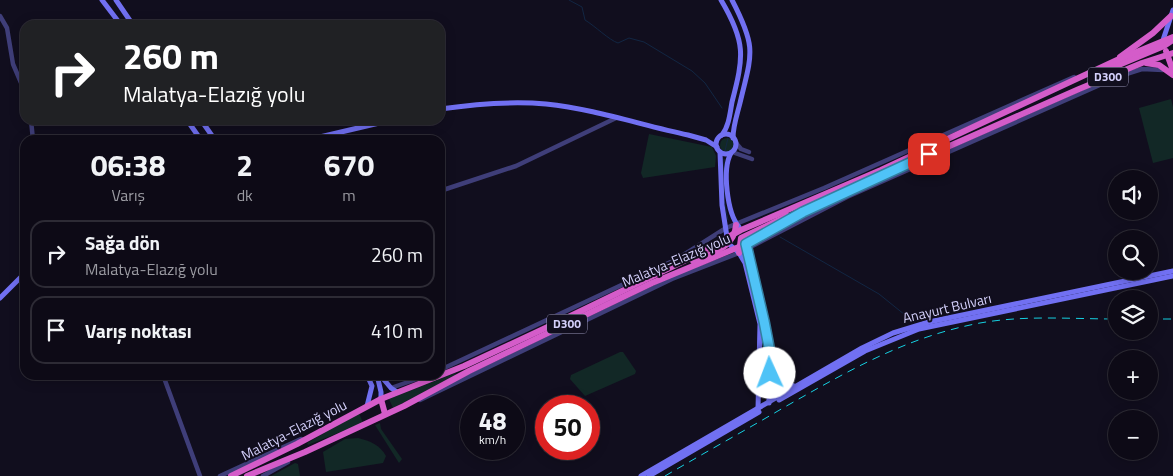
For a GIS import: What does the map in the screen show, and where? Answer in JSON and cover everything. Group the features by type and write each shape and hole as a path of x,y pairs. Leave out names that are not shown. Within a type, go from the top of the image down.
{"highway":[{"path":"1099,66 1117,60 1153,33 1172,13"},
{"name":"D300","path":"1162,44 1173,38"},
{"path":"1093,83 1102,72 1162,44 1170,54"},
{"name":"Malatya-Elazığ yolu","path":"246,476 305,452 404,406 469,371 687,268 731,245 740,232 1117,60 1162,44"},
{"path":"1172,73 1170,54 1173,44"},
{"name":"Malatya-Elazığ yolu","path":"445,374 640,282 731,245 747,245 842,193 1093,83 1170,54"},
{"path":"1142,63 1159,65 1172,73"},
{"path":"740,232 747,245"},
{"path":"731,245 740,240 740,232"},
{"name":"Malatya-Elazığ yolu","path":"231,476 381,399 433,380"},
{"path":"381,399 385,414"},
{"path":"367,406 367,413 373,420"}],"main road":[{"path":"102,0 117,20"},
{"path":"116,0 130,20"},
{"path":"721,0 737,29 742,58 740,75 718,150 722,205 731,245 748,272 760,324 758,410"},
{"path":"732,0 749,35 751,51 749,72 734,128 735,140 727,164 732,213 740,232"},
{"path":"1162,44 1172,13"},
{"path":"445,108 476,104 545,104 702,138 728,135 735,140"},
{"path":"328,135 371,125"},
{"path":"702,138 725,154 732,153"},
{"path":"747,245 766,328 770,373 769,404"},
{"name":"Anayurt Bulvarı","path":"769,404 874,342 917,325 1173,271"},
{"name":"Anayurt Bulvarı","path":"641,476 876,346 919,329 1173,276"},
{"path":"0,298 20,277"},
{"path":"770,373 780,383 797,386"},
{"path":"367,406 372,386 369,380"},
{"path":"379,380 381,399"},
{"path":"383,380 397,392"},
{"name":"Anayurt Bulvarı","path":"649,476 758,410"}],"street":[{"path":"0,16 7,28 14,64 20,79"},
{"path":"445,368 677,259 726,228 740,232 912,150 1099,66"},
{"path":"747,245 986,134 1142,68 1172,73"},
{"path":"986,134 1044,104"},
{"path":"445,189 516,166 616,118"},
{"path":"735,140 749,152"},
{"path":"861,178 912,150"},
{"path":"732,153 752,159"},
{"path":"404,406 432,396 566,332 672,279 731,245"},
{"path":"566,332 621,298"},
{"path":"501,348 533,328"},
{"path":"165,380 200,476"},
{"path":"391,388 414,380"},
{"path":"220,476 326,428"},
{"path":"263,476 305,452"}],"green space":[{"path":"1171,99 1173,107 1173,158 1153,163 1139,108"},
{"path":"649,134 712,147 716,156 715,167 643,178 641,173"},
{"path":"724,138 730,138 734,145 730,152 724,152 720,148 720,142"},
{"path":"620,352 623,352 636,371 635,374 587,395 584,395 570,379 571,375"},
{"path":"455,373 456,375 393,408 389,399 437,380 445,380 445,377"},
{"path":"359,413 363,423 308,445 307,443"},
{"path":"380,423 381,429 402,459 399,463 375,425"},
{"path":"358,438 371,442 381,449 386,456 383,463 326,472 323,452 345,439"},
{"path":"295,463 298,464 300,476 271,476"}],"waterway":[{"path":"569,0 582,7 585,20 614,41 618,43 629,38 644,42 692,71 705,83 722,108"},
{"path":"725,151 728,138"},
{"path":"724,159 724,200 728,220"},
{"path":"780,237 879,294 915,323"}],"railway":[{"path":"665,476 854,369 902,346 927,337 980,323 1014,319 1108,319"},
{"path":"1158,319 1173,319"}],"route":[{"path":"770,373 769,347 746,244 803,212 929,154"}]}
